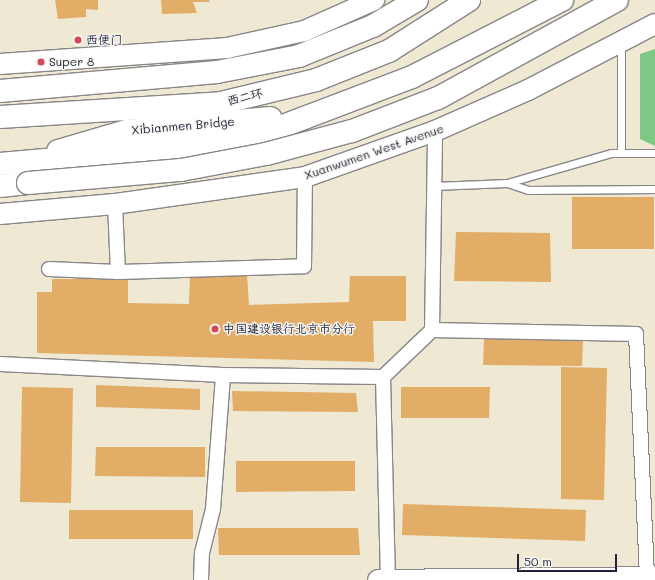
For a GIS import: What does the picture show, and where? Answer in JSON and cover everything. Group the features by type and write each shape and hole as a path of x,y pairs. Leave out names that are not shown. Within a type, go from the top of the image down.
{"highway":[{"path":"0,91 217,72 299,56 373,26 417,0"},
{"name":"西二环","path":"0,117 220,103 316,80 389,51 469,0"},
{"name":"Xibianmen Bridge","path":"0,164 26,162 126,131 262,120 344,105 412,77 562,0"},
{"path":"0,186 182,170 266,154 352,131 438,98 617,0"}],"street":[{"path":"0,64 227,48 304,31 374,0"},
{"name":"Xuanwumen West Avenue","path":"0,214 115,204 305,177 435,131 528,90 655,24"},
{"path":"432,330 435,131"},
{"path":"49,269 118,272 304,266 305,177"},
{"path":"115,204 118,272"},
{"path":"0,364 223,375 383,377 432,330 636,334 650,579 378,580"},
{"path":"200,580 202,553 213,509 223,375"},
{"path":"383,377 388,580"}],"lane":[{"path":"621,41 621,153"},
{"path":"434,186 507,183 621,153 655,153"},
{"path":"507,183 528,190 655,189"}],"green space":[{"path":"655,49 655,146 640,139 640,54"}],"building":[{"path":"55,0 98,0 98,10 86,9 86,17 58,19"},
{"path":"161,0 209,0 210,2 193,2 197,13 162,14"},
{"path":"572,197 654,197 654,249 572,249"},
{"path":"456,232 550,233 551,282 454,281"},
{"path":"247,275 249,305 349,302 350,276 406,276 406,321 373,321 374,362 37,353 37,292 52,292 52,279 128,279 128,303 189,304 190,276"},
{"path":"484,338 583,341 582,366 483,365"},
{"path":"561,367 607,368 604,500 561,499"},
{"path":"96,385 200,389 200,410 96,407"},
{"path":"22,387 73,388 71,503 20,502"},
{"path":"401,387 490,387 489,418 401,418"},
{"path":"232,391 356,393 358,412 233,411"},
{"path":"96,447 205,447 205,477 95,476"},
{"path":"236,461 355,461 355,491 236,492"},
{"path":"403,504 586,510 585,541 402,535"},
{"path":"69,510 193,510 193,539 69,539"},
{"path":"218,528 358,528 360,555 219,555"}],"place":[{"name":"西便门","path":"78,40"},
{"name":"Super 8","path":"41,62"},
{"name":"中国建设银行北京市分行","path":"215,329"}]}
